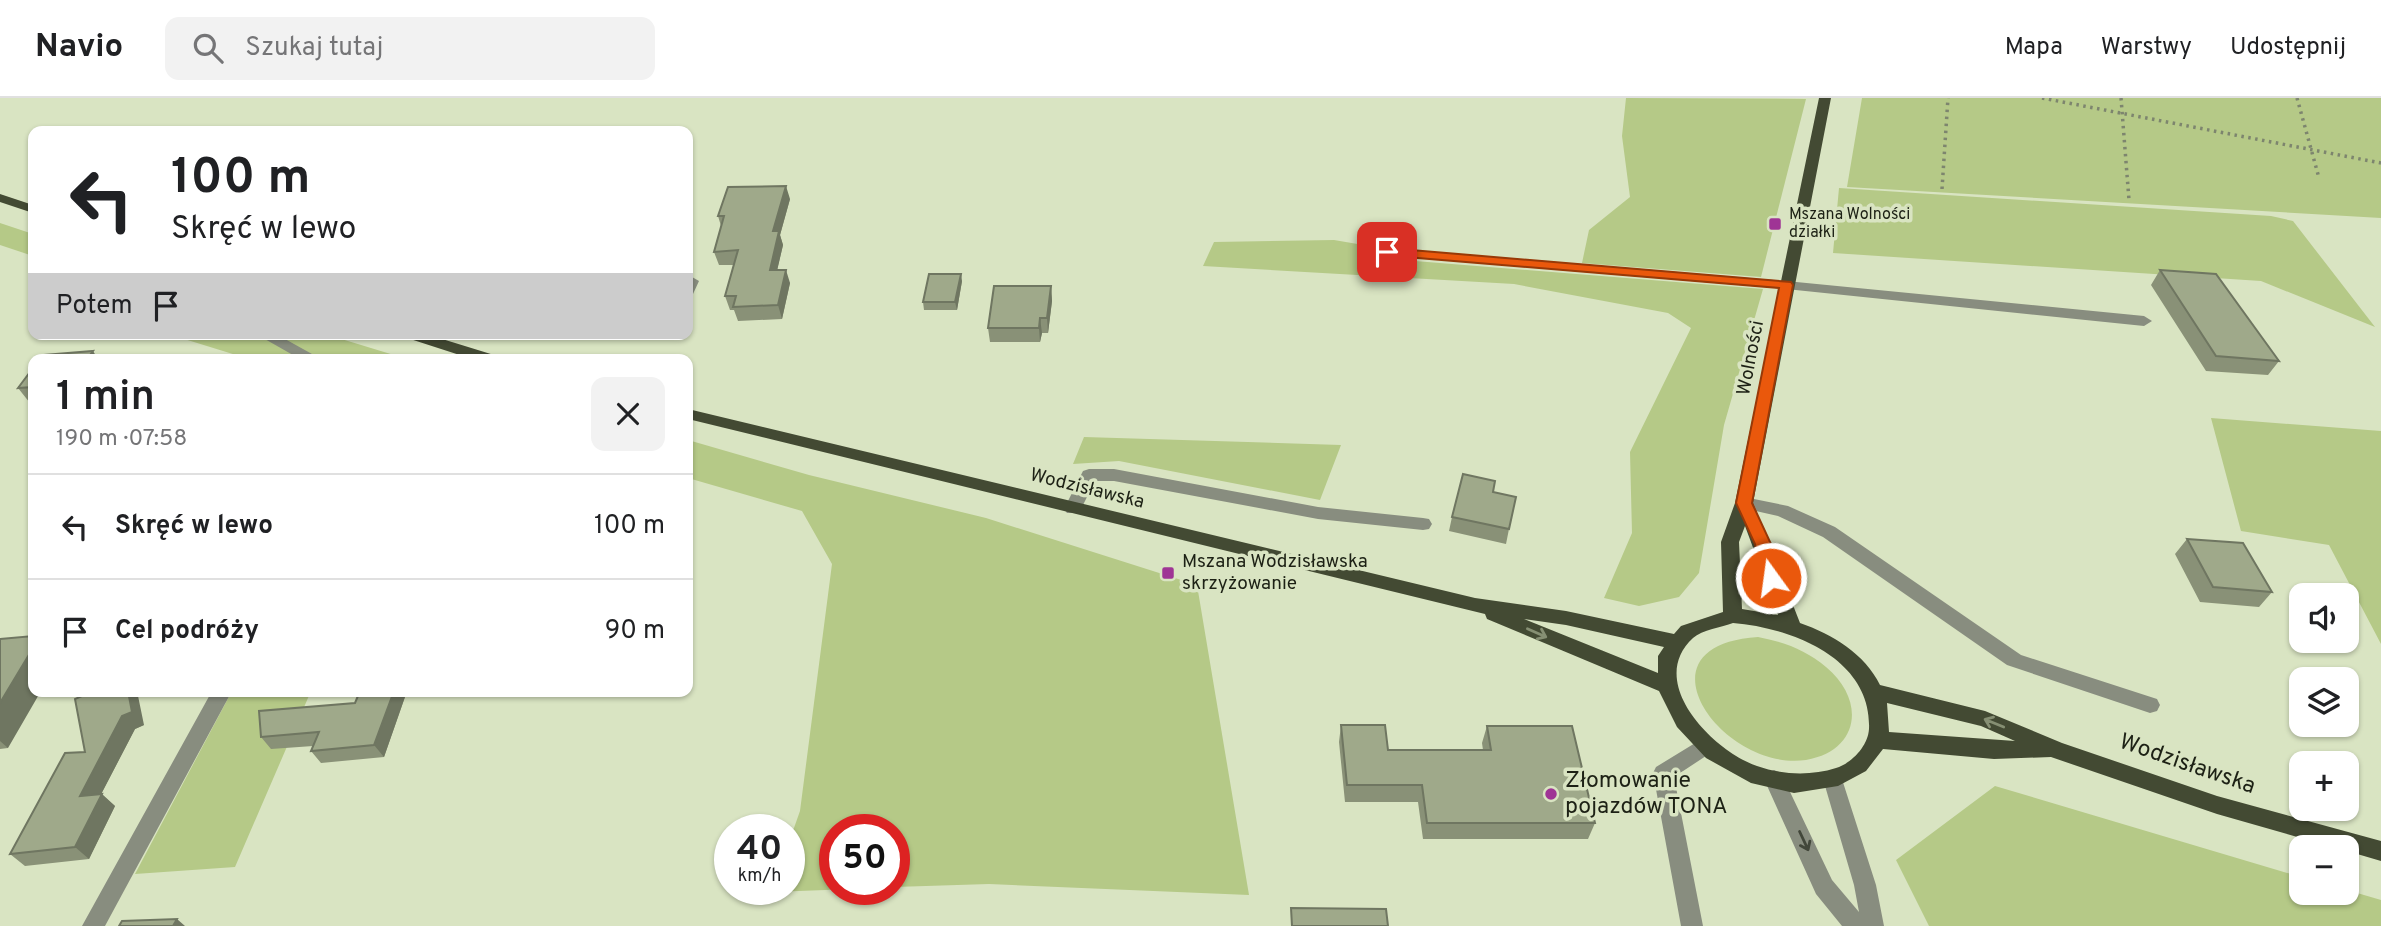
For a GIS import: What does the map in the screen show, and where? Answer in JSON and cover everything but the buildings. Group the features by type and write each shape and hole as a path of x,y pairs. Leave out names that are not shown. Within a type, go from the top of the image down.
{"main road":[{"name":"Wolności","path":"1732,616 1730,542 1744,503 1825,98"},
{"path":"0,198 28,207"},
{"path":"428,340 473,354"},
{"name":"Wodzisławska","path":"693,415 1475,605 1566,618 1677,642"},
{"path":"1744,503 1763,544 1771,578 1792,625"},
{"name":"Wodzisławska","path":"1475,605 1561,644 1605,658 1667,686"},
{"path":"1732,616 1761,617 1792,625 1839,652 1855,668 1871,691 1879,716 1877,740 1872,751 1856,767 1833,779 1805,783 1774,779 1737,767 1705,746 1679,717 1667,686 1667,662 1677,642 1694,627 1732,616"},
{"name":"Wodzisławska","path":"1871,691 1985,719 2056,750 2217,805 2381,851"},
{"name":"Wodzisławska","path":"1877,740 1994,750 2056,750"}],"street":[{"path":"1387,252 1786,285 2144,321"},
{"path":"275,340 303,354"},
{"path":"1073,509 1089,475 1114,475 1318,513 1423,524"},
{"path":"1744,503 1782,510 1829,532 2014,660 2150,705"},
{"path":"93,926 219,697"},
{"path":"1692,926 1663,773 1705,746"},
{"path":"1774,779 1824,887 1856,926"},
{"path":"1833,779 1865,885 1874,926"}],"path":[{"path":"1942,189 1948,98"},
{"path":"2042,98 2381,163"},
{"path":"2120,98 2129,200"},
{"path":"2297,98 2319,178"}],"green space":[{"path":"1626,98 1806,99 1761,277 1582,263 1589,230 1630,197 1622,136"},
{"path":"1862,98 2381,98 2381,218 1847,187"},
{"path":"1839,188 2271,216 2293,221 2375,327 2261,281 1833,253"},
{"path":"0,223 28,232 28,254 0,245"},
{"path":"1334,240 1375,247 1378,258 1763,289 1724,425 1699,573 1679,597 1639,606 1604,598 1632,533 1630,452 1691,328 1668,313 1514,284 1203,266 1214,242"},
{"path":"187,340 345,340 391,354 233,354"},
{"path":"2211,418 2381,431 2381,644 2359,602 2359,583 2349,583 2329,545 2241,531"},
{"path":"1084,437 1341,445 1320,500 1119,461 1073,464"},
{"path":"693,441 809,475 986,518 1197,585 1249,895 989,884 910,886 910,814 819,814 819,890 805,891 805,814 799,814 832,564 802,511 693,479"},
{"path":"1758,637 1803,651 1839,680 1847,694 1851,722 1847,735 1838,746 1824,755 1806,760 1775,758 1745,747 1720,728 1703,706 1695,683 1700,661 1720,645"},
{"path":"229,697 308,697 235,867 135,874"},
{"path":"1995,786 2289,873 2289,905 2359,905 2359,894 2381,900 2381,926 1929,926 1896,860"}],"place":[{"name":"Mszana Wolności działki","path":"1775,224"},
{"name":"Mszana Wodzisławska skrzyżowanie","path":"1168,573"},
{"name":"Złomowanie pojazdów TONA","path":"1551,794"}],"route":[{"path":"1387,252 1786,285 1744,503 1763,544 1771,578"}]}
